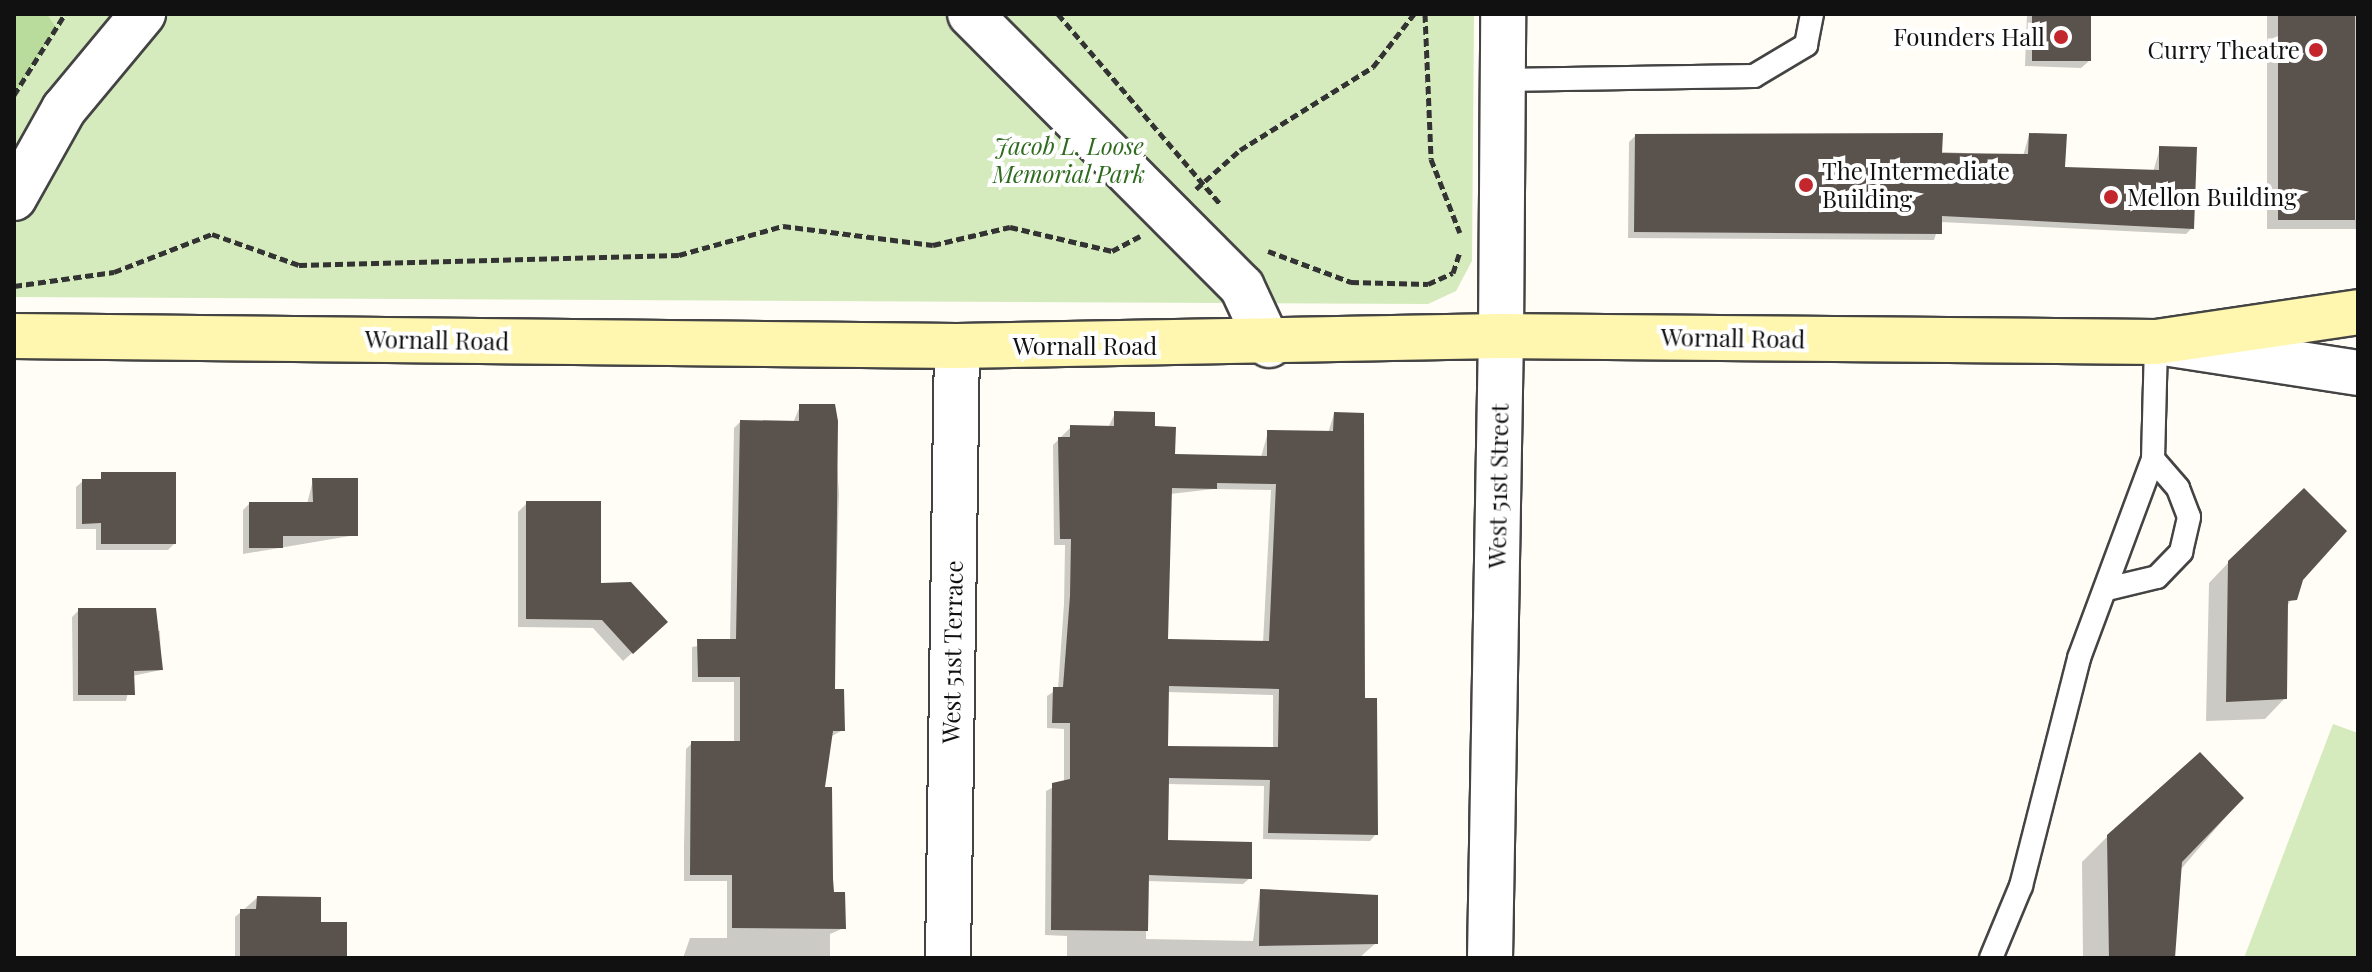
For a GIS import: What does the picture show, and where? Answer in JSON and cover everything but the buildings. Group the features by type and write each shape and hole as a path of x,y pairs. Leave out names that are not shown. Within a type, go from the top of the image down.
{"main road":[{"name":"Wornall Road","path":"14,336 957,346 1269,345 1501,336 2156,342 2358,312"}],"street":[{"path":"14,198 64,109 143,14"},
{"path":"970,14 1185,198 1242,287 1269,345"},
{"name":"West 51st Street","path":"1490,958 1501,336 1503,14"},
{"name":"Wornall Road","path":"2156,342 2358,373"},
{"name":"West 51st Terrace","path":"948,958 957,346"}],"lane":[{"path":"1502,80 1754,76 1806,45 1812,14"},
{"path":"1991,958 2021,886 2079,658 2153,459 2156,342"},
{"path":"2107,589 2157,577 2181,552 2189,517 2178,488 2153,459"}],"path":[{"path":"14,95 65,14"},
{"path":"1058,14 1185,198 1230,214"},
{"path":"14,286 114,272 212,234 299,265 679,255 783,226 933,245 1010,227 1112,251 1185,198 1240,150 1373,67 1414,14"},
{"path":"1261,245 1293,265 1351,282 1428,284 1453,273 1460,233 1431,159 1425,14"}],"green space":[{"name":"Jacob L. Loose Memorial Park","path":"14,14 1474,14 1472,261 1456,291 1428,304 14,297"},
{"path":"14,14 47,14 56,28 14,95"},
{"path":"2333,724 2358,733 2358,958 2244,958"}],"place":[{"name":"Founders Hall","path":"2061,37"},
{"name":"Curry Theatre","path":"2316,50"},
{"name":"The Intermediate Building","path":"1806,185"},
{"name":"Mellon Building","path":"2111,197"}]}
